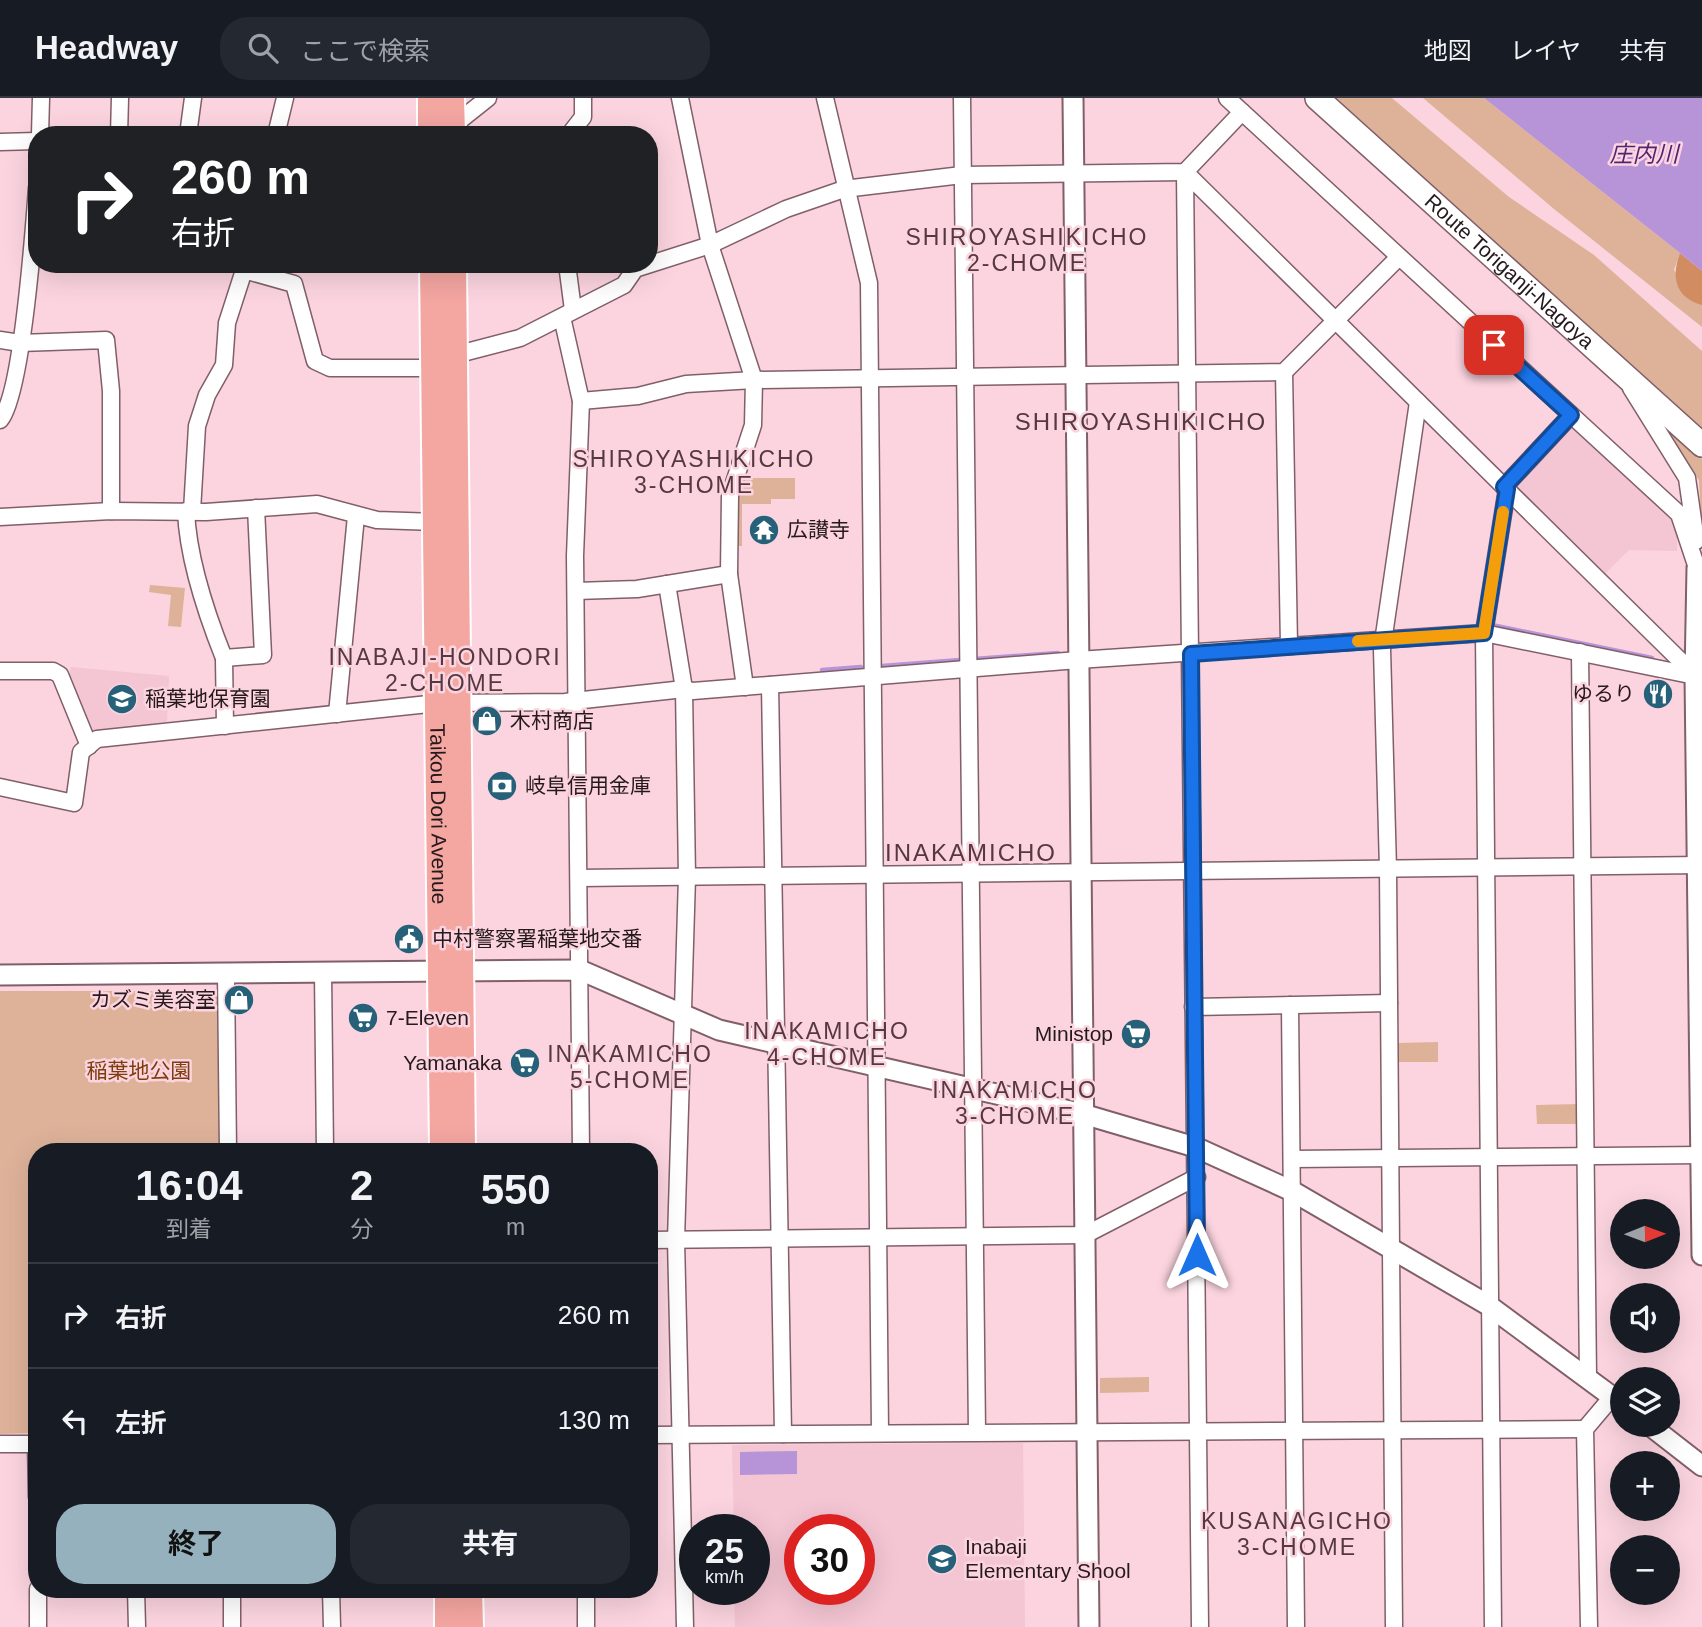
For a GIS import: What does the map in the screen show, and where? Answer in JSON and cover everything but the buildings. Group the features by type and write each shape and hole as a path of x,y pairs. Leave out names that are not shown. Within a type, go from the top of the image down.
{"main road":[{"path":"430,98 441,126"},
{"path":"446,126 452,98"},
{"name":"Route Toriganji-Nagoya","path":"1317,98 1702,445"},
{"name":"Taikou Dori Avenue","path":"433,273 444,362 451,972 462,1143"},
{"name":"Taikou Dori Avenue","path":"448,703 436,522 444,362 453,273"},
{"name":"Taikou Dori Avenue","path":"442,1143 451,972"},
{"path":"447,1598 447,1627"},
{"path":"470,1598 471,1627"}],"street":[{"path":"40,126 41,98"},
{"path":"119,126 120,98"},
{"path":"189,126 193,98"},
{"path":"278,126 285,98"},
{"path":"453,126 488,98"},
{"path":"576,126 583,117 583,98"},
{"path":"680,98 710,245 754,380 753,425 730,495 729,574 745,687"},
{"path":"825,98 844,189 869,283 880,1433"},
{"path":"962,98 977,1432"},
{"path":"1073,98 1089,1627"},
{"path":"1227,98 1679,514 1697,568"},
{"path":"1200,1627 1185,172 1242,112"},
{"path":"0,142 28,141"},
{"path":"658,262 710,245 786,209 844,189 962,175 1185,172 1699,679"},
{"path":"581,401 638,396 686,384 754,380 1284,372 1399,257"},
{"path":"0,420 8,409 30,273"},
{"path":"225,726 224,659 210,624 190,543 189,511 197,426 206,395 224,365 227,323 243,273"},
{"path":"262,273 294,284 315,361 330,368 444,362 497,346 624,285 632,273"},
{"path":"566,273 568,314 581,401 576,591 581,1143"},
{"path":"0,340 20,343 106,340 111,391 111,511"},
{"path":"1618,368 1687,478 1699,544 1697,568 1702,1255"},
{"path":"1284,372 1289,645"},
{"path":"1394,1627 1384,639 1418,402"},
{"path":"1493,1627 1484,633 1505,488 1571,415"},
{"path":"0,517 317,504 377,520 436,522"},
{"path":"224,659 263,655 256,508"},
{"path":"337,714 356,516"},
{"path":"576,591 637,589 729,574"},
{"path":"667,584 684,689 687,877 676,1240 685,1627"},
{"path":"0,787 74,803 81,751 97,739 448,703 578,700 684,689 693,691 1289,645 1484,633 1699,679"},
{"path":"1580,652 1588,1378"},
{"path":"0,671 53,671 60,675 89,746"},
{"path":"770,685 783,1434"},
{"path":"579,878 1700,865"},
{"path":"0,975 580,970 719,1031 1083,1114 1195,1147 1292,1191 1488,1305 1610,1395"},
{"path":"323,972 325,1143"},
{"path":"226,973 228,1143"},
{"path":"1193,1007 1389,1003"},
{"path":"1290,1005 1296,1627"},
{"path":"1292,1159 1702,1155"},
{"path":"658,1240 1085,1235 1197,1177"},
{"path":"658,1435 1585,1429 1610,1407"},
{"path":"1585,1429 1588,1627"},
{"path":"1665,1437 1702,1466"},
{"path":"0,1444 28,1444"},
{"path":"38,1598 38,1627"},
{"path":"136,1598 137,1627"},
{"path":"232,1598 232,1627"},
{"path":"331,1598 332,1627"},
{"path":"586,1598 586,1627"}],"shaded area":[{"path":"1680,253 1702,271 1702,305 1686,297 1678,285 1676,270"},
{"path":"1568,429 1576,429 1677,521 1677,551 1629,550 1603,576 1516,489 1516,482"},
{"name":"稲葉地保育園","path":"71,667 169,676 167,722 87,732 69,676"},
{"name":"Inabaji Elementary Shool","path":"1023,1443 1025,1627 735,1627 734,1605 770,1605 770,1514 734,1514 732,1445"}],"green space":[{"path":"1334,98 1392,98 1509,197 1594,255 1702,351 1702,430"},
{"path":"1423,98 1484,98 1680,253 1674,270 1702,305 1702,327 1554,209"},
{"path":"1652,413 1702,459 1702,536 1699,480 1665,437"},
{"path":"740,478 795,478 795,499 771,499 771,504 742,504 742,546 734,546 736,496"},
{"path":"150,585 185,588 181,627 168,626 171,595 149,592"},
{"name":"稲葉地公園","path":"0,991 218,991 220,1143 28,1143 28,1433 0,1434"},
{"path":"1438,1042 1438,1062 1398,1062 1397,1043"},
{"path":"1579,1104 1579,1124 1537,1124 1536,1105"},
{"path":"1149,1377 1149,1392 1100,1393 1100,1378"}],"water":[{"name":"庄内川","path":"1484,98 1702,98 1702,271 1680,253"},
{"path":"797,1451 797,1474 740,1475 740,1452"}],"waterway":[{"path":"1492,625 1652,658"},
{"path":"974,659 1058,653"},
{"path":"882,666 960,660"},
{"path":"822,670 861,667"}],"slow traffic":[{"path":"1358,641 1484,633 1503,512"}],"place":[{"name":"広讃寺","path":"764,530"},
{"name":"ゆるり","path":"1658,694"},
{"name":"稲葉地保育園","path":"122,699"},
{"name":"木村商店","path":"487,721"},
{"name":"岐阜信用金庫","path":"502,786"},
{"name":"中村警察署稲葉地交番","path":"409,939"},
{"name":"カズミ美容室","path":"239,1000"},
{"name":"7-Eleven","path":"363,1018"},
{"name":"Ministop","path":"1136,1034"},
{"name":"Yamanaka","path":"525,1063"},
{"name":"Inabaji Elementary Shool","path":"942,1559"}],"district":[{"name":"SHIROYASHIKICHO 2-CHOME","path":"1027,250"},
{"name":"SHIROYASHIKICHO","path":"1141,422"},
{"name":"SHIROYASHIKICHO 3-CHOME","path":"694,472"},
{"name":"INABAJI-HONDORI 2-CHOME","path":"445,670"},
{"name":"INAKAMICHO","path":"971,853"},
{"name":"INAKAMICHO 4-CHOME","path":"827,1044"},
{"name":"INAKAMICHO 5-CHOME","path":"630,1067"},
{"name":"INAKAMICHO 3-CHOME","path":"1015,1103"},
{"name":"KUSANAGICHO 3-CHOME","path":"1297,1534"}],"route":[{"path":"1197,1255 1191,654 1484,633 1507,489 1504,487 1571,415 1494,345"}]}
